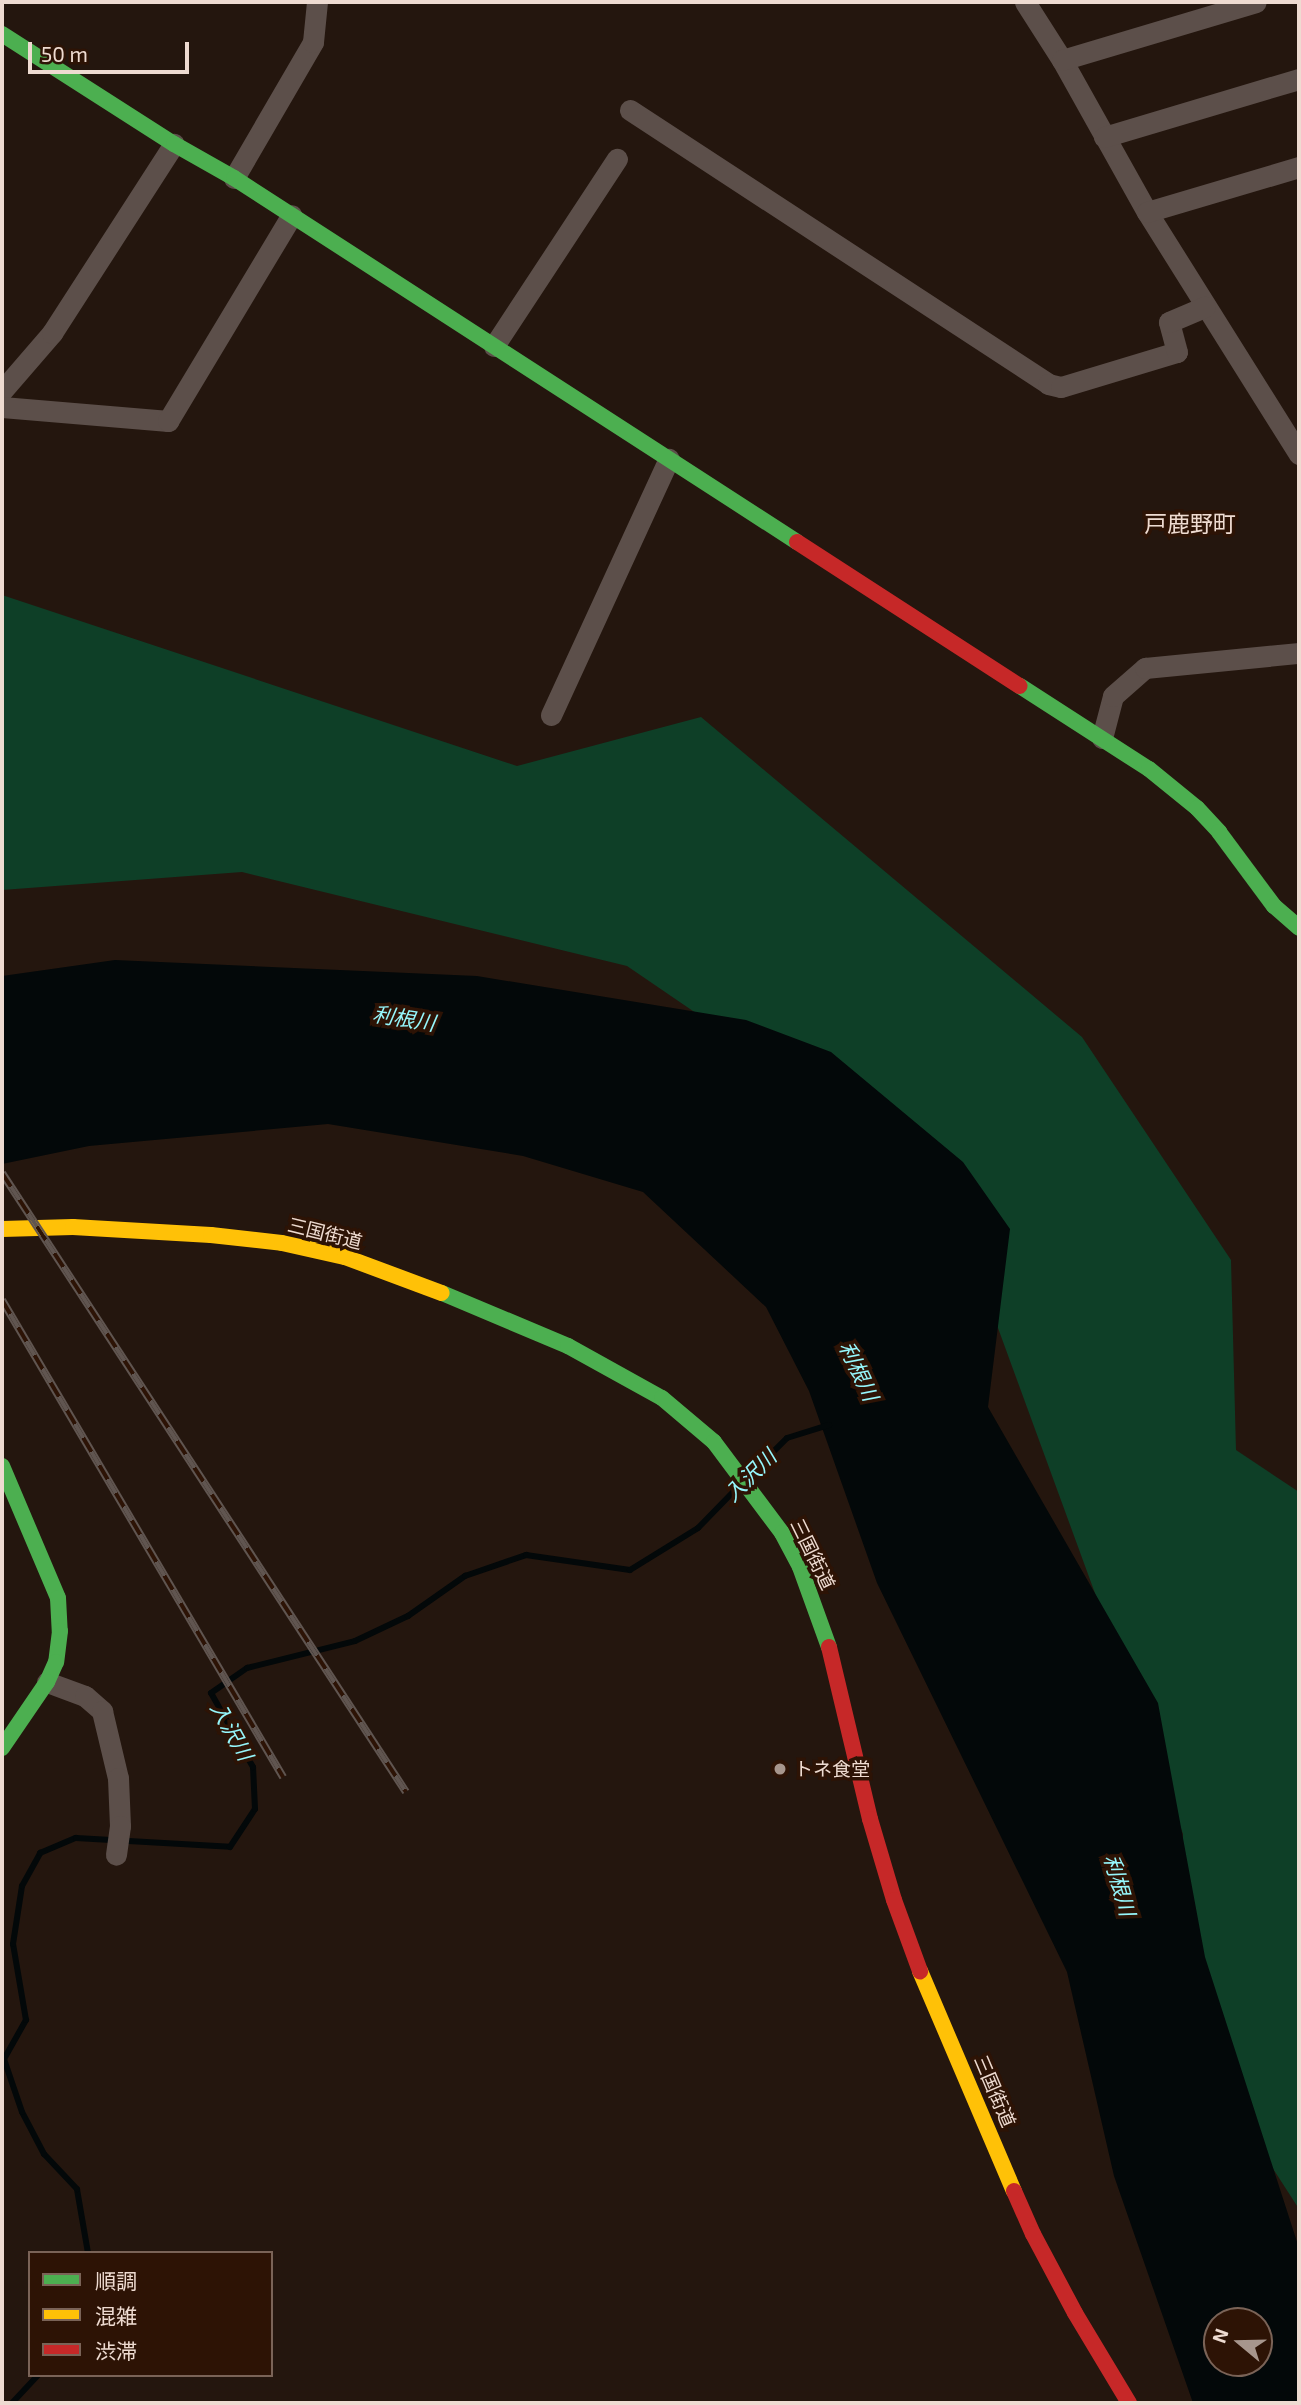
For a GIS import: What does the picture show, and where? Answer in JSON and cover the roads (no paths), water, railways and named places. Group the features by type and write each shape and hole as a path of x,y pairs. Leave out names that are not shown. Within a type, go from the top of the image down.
{"main road":[{"path":"2,34 174,144 292,215 1149,769 1197,808 1219,832 1274,906 1299,928"},
{"name":"三国街道","path":"2,1229 73,1227 211,1235 282,1243 357,1261 491,1312 614,1370 662,1398 714,1442 759,1499 800,1567 820,1617 849,1714 870,1819 894,1900 919,1968 1032,2234 1129,2403"},
{"path":"2,1466 58,1598 60,1631 56,1662 47,1682 2,1748"}],"street":[{"path":"234,178 313,41 317,2"},
{"path":"1026,2 1062,60 1147,212 1299,454"},
{"path":"1062,60 1256,2"},
{"path":"1104,137 1299,79"},
{"path":"630,110 1048,384 1061,387 1177,352 1169,322 1205,307"},
{"path":"2,391 52,333 174,144"},
{"path":"494,346 618,159"},
{"path":"1147,212 1299,167"},
{"path":"2,407 169,421 292,215"},
{"path":"551,715 669,459"},
{"path":"1102,738 1113,696 1145,668 1299,653"},
{"path":"47,1682 85,1696 102,1711 118,1778 120,1826 116,1855"}],"water":[{"name":"利根川","path":"115,960 477,976 746,1020 831,1052 963,1162 1010,1229 988,1407 1158,1703 1205,1957 1299,2248 1299,2403 1193,2403 1114,2176 1067,1972 877,1583 809,1391 766,1307 643,1192 523,1156 328,1124 89,1146 2,1164 2,976"}],"waterway":[{"name":"入沢川","path":"752,1473 787,1438 829,1425"},
{"name":"入沢川","path":"88,2251 77,2189 44,2154 22,2112 4,2059 26,2020 13,1944 22,1886 40,1853 76,1838 230,1847 255,1809 253,1767 211,1693 247,1668 355,1641 408,1616 465,1576 526,1555 630,1570 698,1528 734,1491"},
{"name":"入沢川","path":"12,2403 36,2377"}],"railway":[{"path":"2,1173 406,1792"},
{"path":"2,1300 283,1777"}],"place":[{"name":"トネ食堂","path":"780,1769"}],"district":[{"name":"戸鹿野町","path":"1190,523"}]}
